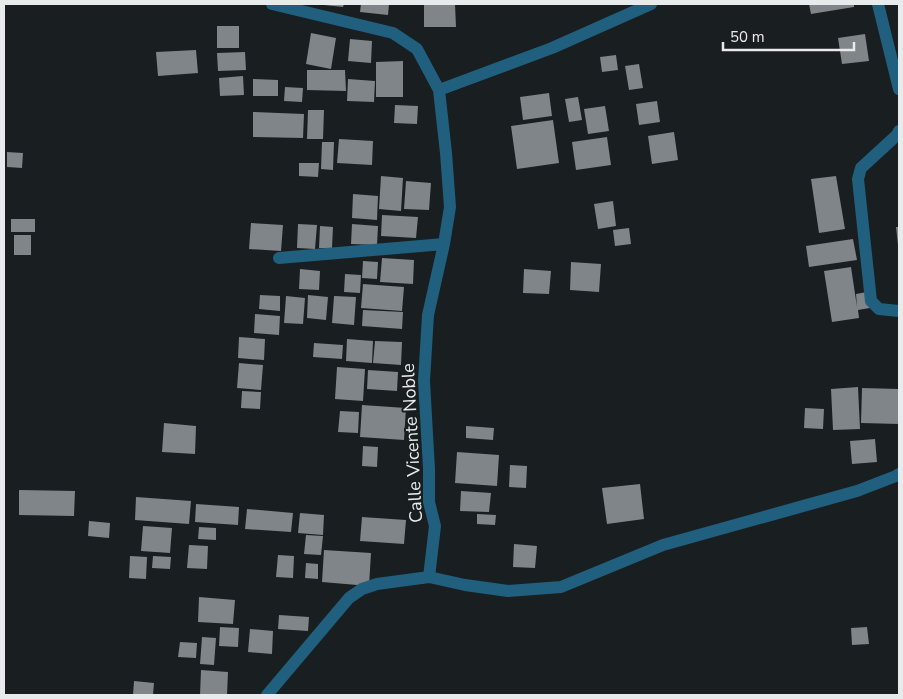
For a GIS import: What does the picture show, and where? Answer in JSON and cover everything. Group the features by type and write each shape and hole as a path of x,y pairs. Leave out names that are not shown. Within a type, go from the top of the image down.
{"street":[{"name":"Calle Vicente Noble","path":"272,4 393,33 417,49 439,90 450,207 444,244 428,315 424,381 429,502 435,526 429,577"},
{"path":"439,90 552,48 651,4"},
{"path":"878,4 899,89"},
{"path":"899,131 862,168 858,179 871,302 879,309 899,311"},
{"path":"279,258 444,244"},
{"path":"268,695 350,598 362,589 377,584 429,577 465,585 508,591 561,587 663,545 857,491 899,474"}],"building":[{"path":"324,4 344,4 343,7"},
{"path":"361,4 389,4 388,15 360,12"},
{"path":"424,4 455,4 456,27 424,27"},
{"path":"809,4 854,4 854,7 811,14"},
{"path":"217,26 239,26 239,48 217,48"},
{"path":"311,33 336,38 331,69 306,64"},
{"path":"865,34 869,61 842,64 838,38"},
{"path":"350,39 372,41 371,63 348,61"},
{"path":"196,50 198,73 158,76 156,52"},
{"path":"245,52 246,70 218,71 217,53"},
{"path":"616,55 618,70 602,72 600,57"},
{"path":"403,61 403,97 376,97 376,62"},
{"path":"639,64 643,88 629,90 625,66"},
{"path":"307,70 345,70 346,91 307,90"},
{"path":"243,76 244,95 220,96 219,78"},
{"path":"253,79 278,80 278,96 253,96"},
{"path":"348,79 375,81 374,102 347,101"},
{"path":"285,87 303,88 302,102 284,101"},
{"path":"549,93 552,116 523,120 520,97"},
{"path":"578,97 582,120 569,122 565,99"},
{"path":"657,101 660,122 639,125 636,104"},
{"path":"395,105 418,106 417,124 394,123"},
{"path":"605,106 609,131 588,134 584,109"},
{"path":"308,110 324,110 323,139 307,139"},
{"path":"253,112 304,114 303,138 253,137"},
{"path":"553,120 559,163 517,169 511,126"},
{"path":"674,132 678,160 652,164 648,136"},
{"path":"607,137 611,165 576,170 572,142"},
{"path":"339,139 373,141 372,165 337,163"},
{"path":"322,142 334,142 333,170 321,169"},
{"path":"7,152 23,153 22,168 7,167"},
{"path":"299,163 319,163 318,177 299,176"},
{"path":"381,176 403,178 401,211 379,209"},
{"path":"836,176 845,229 819,233 811,179"},
{"path":"406,181 431,183 429,210 404,209"},
{"path":"353,194 378,196 377,220 352,218"},
{"path":"613,201 616,226 598,229 594,204"},
{"path":"382,215 418,217 416,238 381,236"},
{"path":"11,219 35,219 35,232 11,232"},
{"path":"251,223 283,225 281,251 249,249"},
{"path":"298,224 317,225 315,249 297,248"},
{"path":"352,224 378,226 377,245 351,244"},
{"path":"320,226 333,227 332,248 319,248"},
{"path":"896,227 899,227 899,245 898,245"},
{"path":"629,228 631,244 615,246 613,230"},
{"path":"14,235 31,235 31,255 14,255"},
{"path":"853,239 857,260 809,267 806,246"},
{"path":"382,258 414,260 413,284 380,282"},
{"path":"363,261 378,262 377,279 362,278"},
{"path":"571,262 601,264 599,292 570,290"},
{"path":"851,267 857,307 856,294 867,292 870,308 858,310 859,318 832,322 824,271"},
{"path":"300,269 320,271 319,290 299,289"},
{"path":"524,269 551,271 549,294 523,293"},
{"path":"345,274 361,275 360,293 344,292"},
{"path":"363,284 404,287 402,311 361,308"},
{"path":"260,295 280,296 280,311 259,309"},
{"path":"308,295 328,297 326,320 307,318"},
{"path":"286,296 305,298 303,324 284,323"},
{"path":"334,296 356,297 354,325 332,323"},
{"path":"363,310 403,312 402,329 362,326"},
{"path":"255,314 280,316 279,335 254,333"},
{"path":"239,337 265,339 264,360 238,358"},
{"path":"347,339 373,341 372,363 346,361"},
{"path":"375,341 402,342 401,365 373,363"},
{"path":"314,343 343,345 342,359 313,357"},
{"path":"239,363 263,365 261,390 237,388"},
{"path":"337,367 365,369 363,401 335,399"},
{"path":"368,370 398,372 397,391 367,389"},
{"path":"858,387 860,429 833,430 831,389"},
{"path":"862,388 899,389 899,424 861,423"},
{"path":"242,391 261,392 260,409 241,408"},
{"path":"362,405 406,408 404,440 360,437"},
{"path":"805,408 824,409 823,429 804,428"},
{"path":"340,411 359,412 358,433 338,432"},
{"path":"164,423 196,426 195,454 162,452"},
{"path":"466,426 494,428 493,440 466,438"},
{"path":"875,439 877,462 852,464 850,441"},
{"path":"363,446 378,447 377,467 362,466"},
{"path":"457,452 499,455 497,486 455,483"},
{"path":"510,465 527,466 526,488 509,487"},
{"path":"640,484 644,519 607,524 602,488"},
{"path":"19,490 75,491 74,516 19,515"},
{"path":"461,491 491,493 489,512 460,511"},
{"path":"136,497 191,501 189,524 135,520"},
{"path":"196,504 239,507 238,525 195,522"},
{"path":"247,509 293,513 291,532 245,529"},
{"path":"300,513 324,515 323,535 298,533"},
{"path":"477,514 496,515 495,525 477,524"},
{"path":"362,517 406,520 404,544 360,541"},
{"path":"89,521 110,523 109,538 88,536"},
{"path":"143,526 172,528 170,553 141,551"},
{"path":"199,527 216,528 216,540 198,539"},
{"path":"306,535 323,536 321,555 304,554"},
{"path":"514,544 537,546 535,568 513,567"},
{"path":"189,545 208,546 207,569 187,568"},
{"path":"324,550 371,553 369,586 322,582"},
{"path":"278,555 294,556 293,578 276,577"},
{"path":"130,556 147,557 146,579 129,578"},
{"path":"153,556 171,557 170,569 152,568"},
{"path":"306,563 318,564 318,579 305,578"},
{"path":"199,597 235,600 233,624 198,622"},
{"path":"279,615 309,617 308,631 278,629"},
{"path":"220,627 239,628 238,647 219,646"},
{"path":"867,627 869,644 852,645 851,628"},
{"path":"250,629 273,631 272,654 248,652"},
{"path":"202,637 216,638 214,665 200,664"},
{"path":"180,642 197,643 196,658 178,657"},
{"path":"201,670 228,672 227,695 200,695"},
{"path":"134,681 154,683 153,695 133,695"}]}
